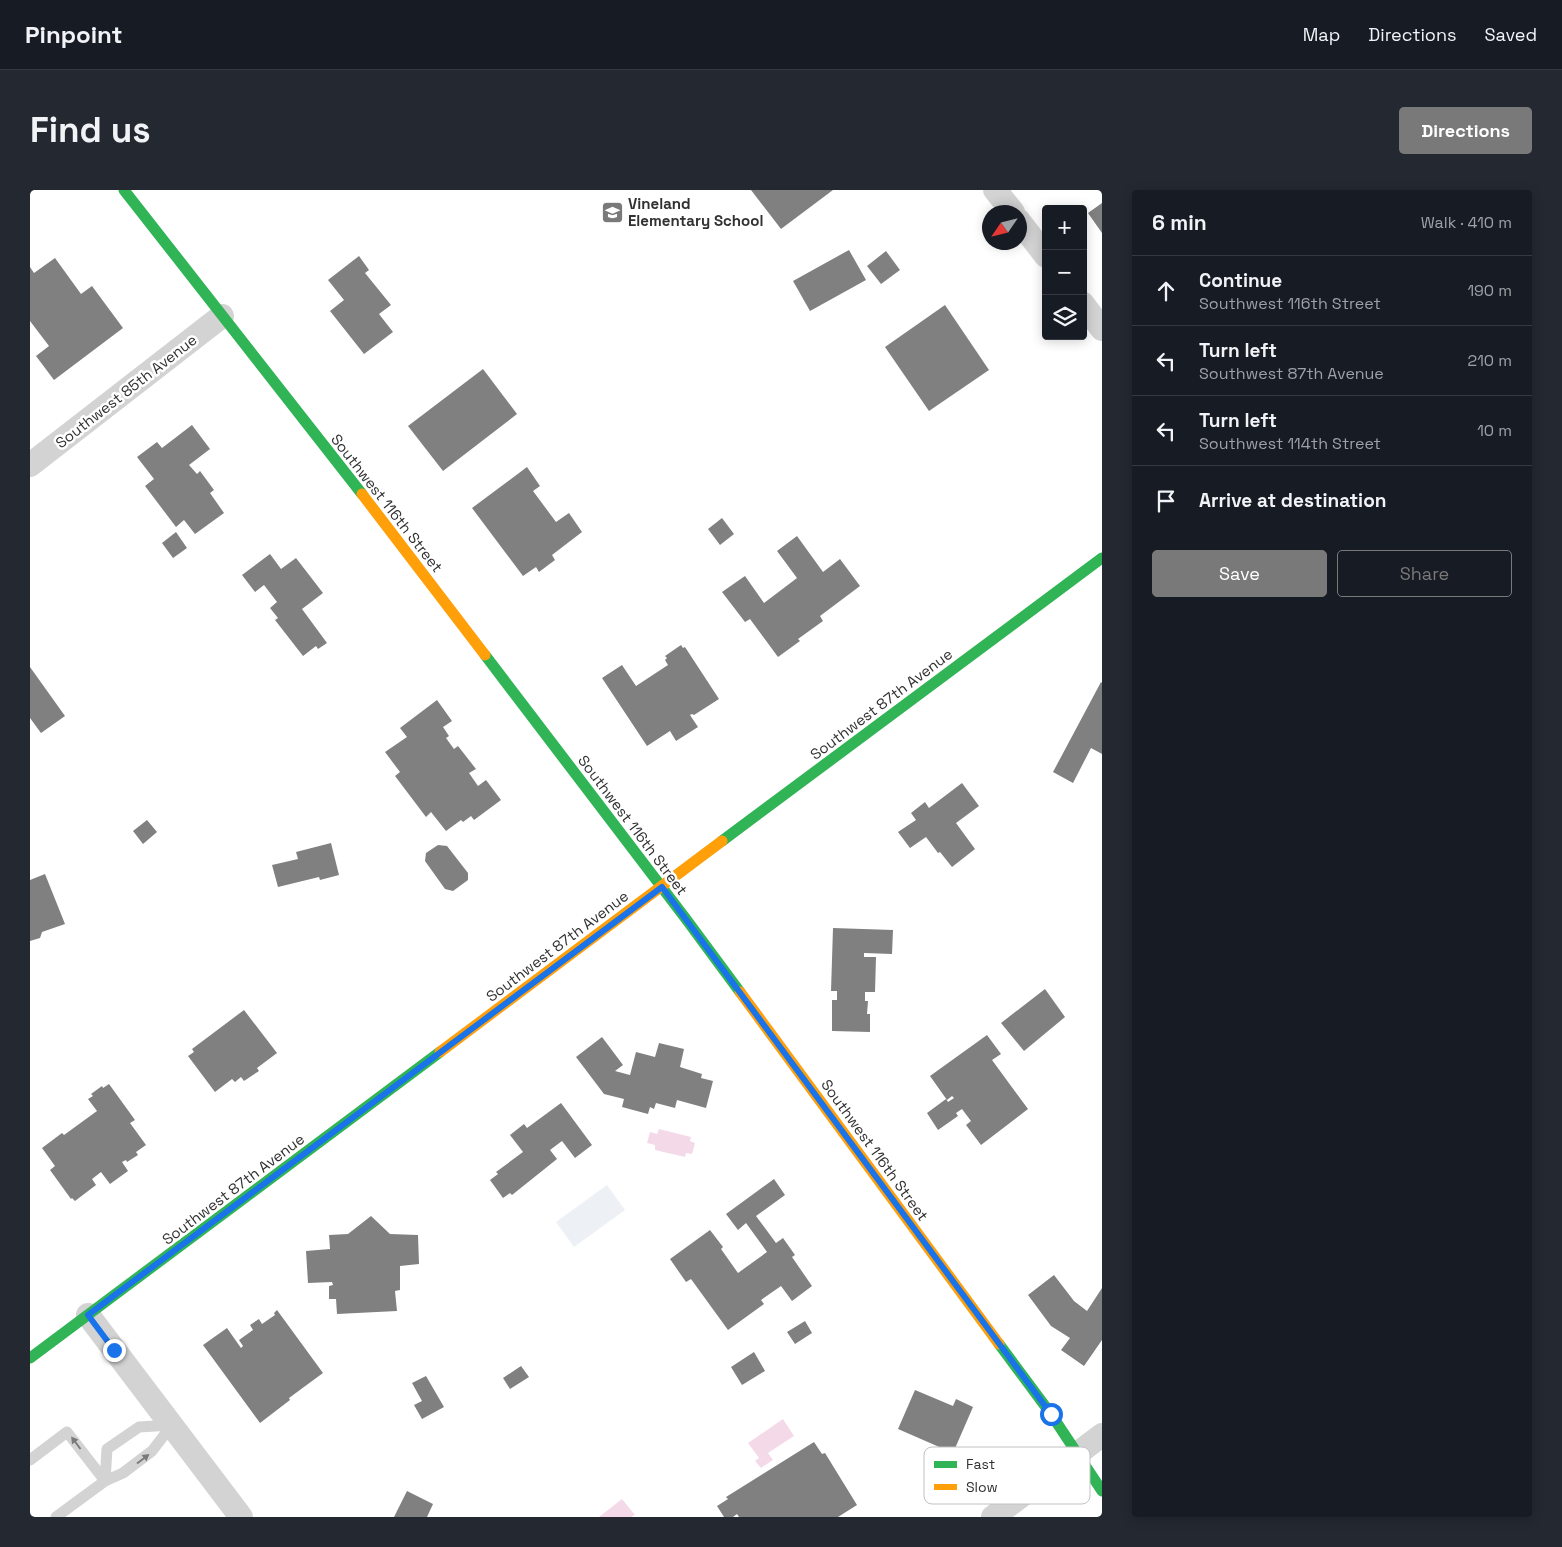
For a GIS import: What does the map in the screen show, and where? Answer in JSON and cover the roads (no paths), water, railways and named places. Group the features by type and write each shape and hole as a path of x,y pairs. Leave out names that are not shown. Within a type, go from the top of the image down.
{"street":[{"name":"Southwest 116th Street","path":"124,190 394,536 662,887 1074,1447"},
{"path":"995,190 1007,205"},
{"path":"1027,231 1042,251"},
{"path":"1087,309 1102,328"},
{"name":"Southwest 85th Avenue","path":"30,465 222,316"},
{"name":"Southwest 87th Avenue","path":"30,1358 1102,558"},
{"path":"88,1315 241,1517"},
{"path":"1086,1447 1102,1435"},
{"name":"Southwest 116th Street","path":"1090,1472 1102,1491"},
{"path":"993,1517 1010,1504"}],"lane":[{"path":"105,1482 107,1449 139,1427 172,1425"},
{"path":"56,1517 105,1482 123,1473 152,1451 172,1425"},
{"path":"30,1460 67,1432 105,1482"}],"place":[{"name":"Vineland Elementary School","path":"612,212"}]}
